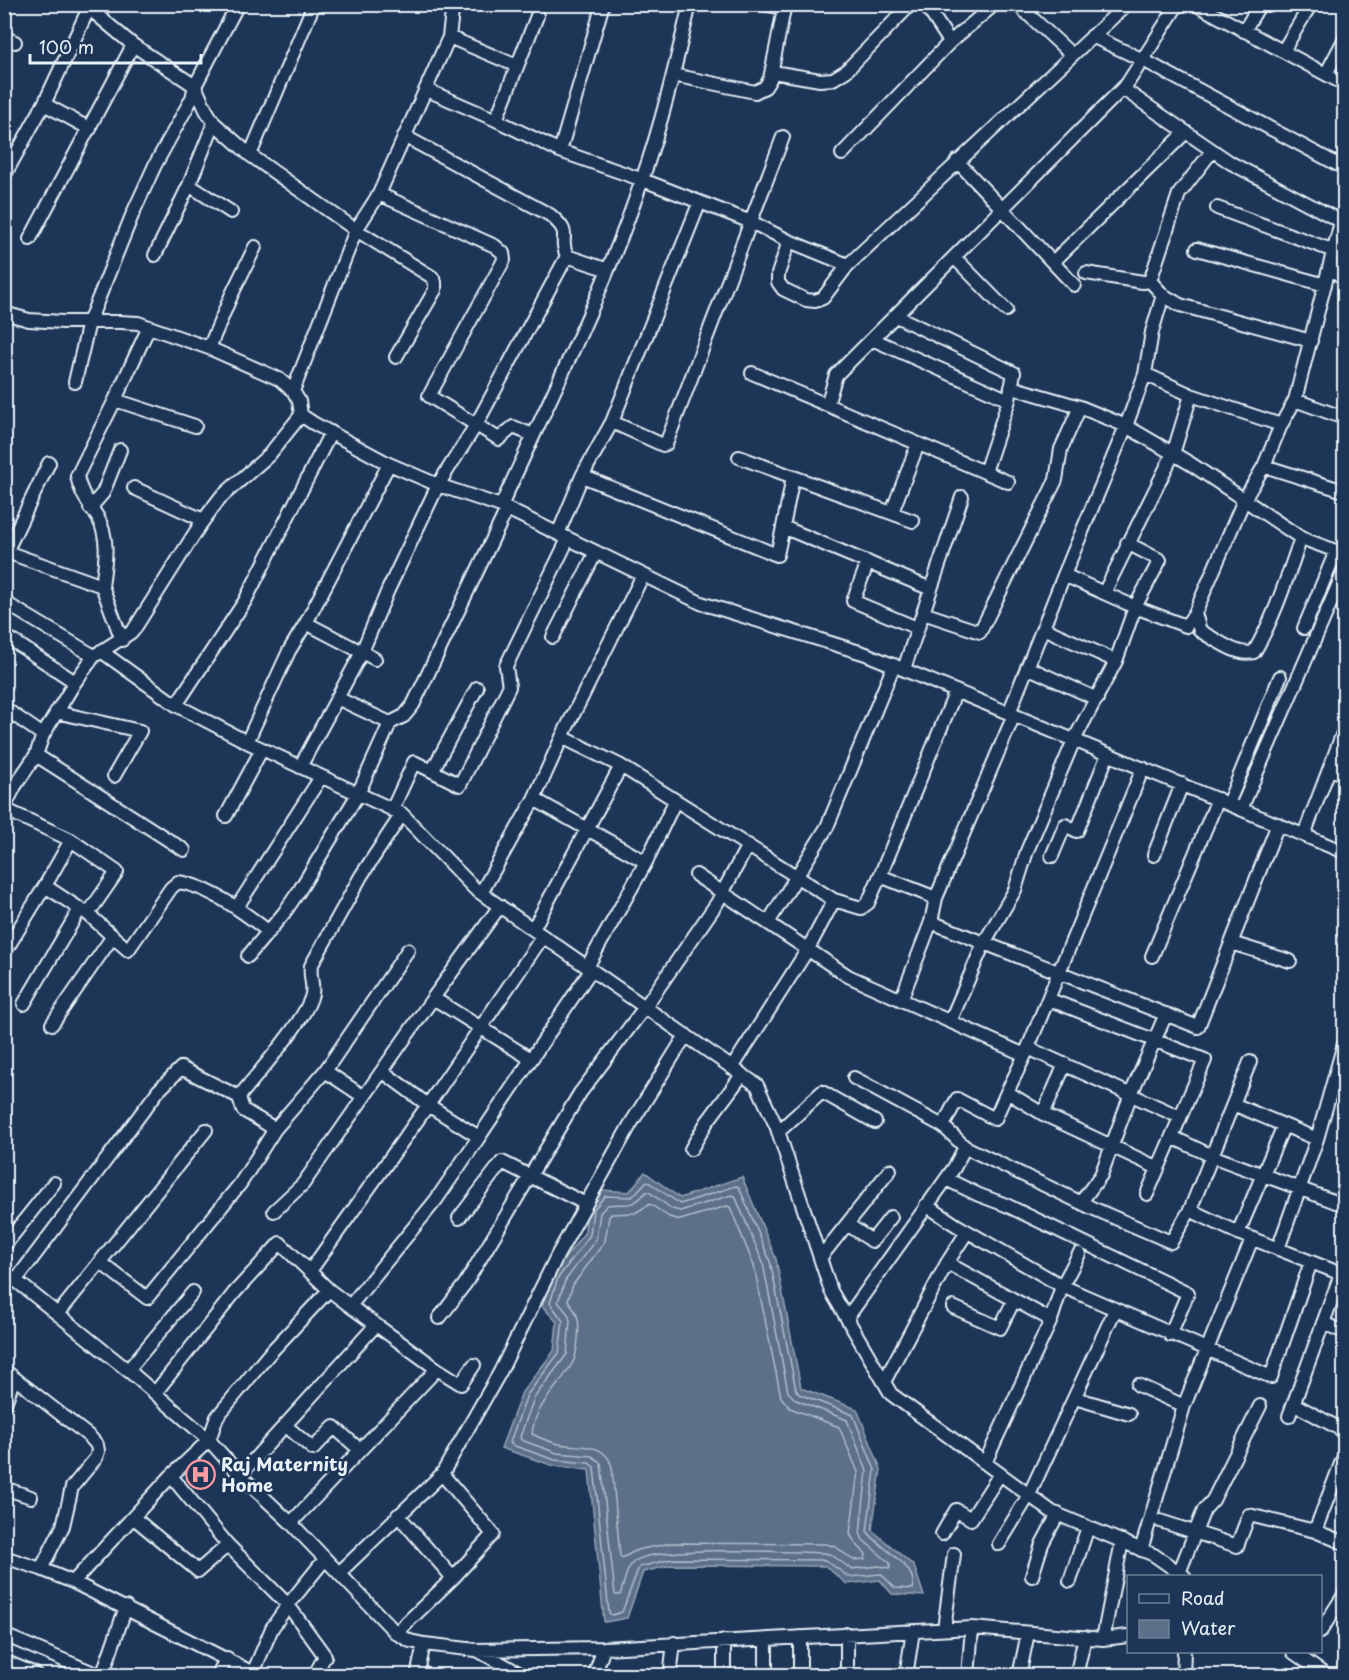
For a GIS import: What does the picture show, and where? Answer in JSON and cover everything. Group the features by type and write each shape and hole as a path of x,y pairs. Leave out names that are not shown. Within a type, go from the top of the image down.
{"street":[{"path":"75,381 89,322 133,213 155,165 192,98 195,86 238,4"},
{"path":"249,155 314,4"},
{"path":"293,391 356,230 379,194 449,37 453,4"},
{"path":"560,151 603,4"},
{"path":"248,957 299,891 358,794 390,723 404,716 413,705 504,507 533,435 608,270 643,180 673,75 690,4"},
{"path":"673,75 755,92 765,87 773,72 785,6 762,4"},
{"path":"773,72 820,80 833,79 846,71 911,4"},
{"path":"925,4 951,42"},
{"path":"842,154 951,42 995,4"},
{"path":"1017,4 1072,55"},
{"path":"789,241 778,274 778,282 783,289 806,300 814,301 823,298 848,265 1127,4"},
{"path":"827,405 836,375 1123,89 1178,4"},
{"path":"1195,4 1344,84"},
{"path":"1244,31 1260,4"},
{"path":"1283,51 1311,4"},
{"path":"4,176 44,104 86,6 133,45 195,86 214,123 249,155 356,230 432,277 435,290 396,357"},
{"path":"496,120 537,16"},
{"path":"1092,36 1143,60 1344,168"},
{"path":"449,37 517,66"},
{"path":"1326,74 1344,40"},
{"path":"30,239 133,45"},
{"path":"1064,575 1135,607 1186,626 1195,613 1244,500 1264,466 1281,425 1295,400 1343,216 1231,163 1123,89"},
{"path":"427,90 560,151 751,222 789,241 848,265"},
{"path":"44,104 90,129"},
{"path":"154,255 189,185 214,123"},
{"path":"1053,262 1186,132"},
{"path":"300,767 362,652 388,590 438,485 476,425 567,256 564,248 565,231 561,224 550,215 404,136"},
{"path":"612,422 663,445 666,444 783,138"},
{"path":"1150,281 1179,194 1212,151"},
{"path":"957,161 1074,285"},
{"path":"189,185 231,212"},
{"path":"379,194 495,246 503,253 504,260 429,396 499,439 513,427 533,435"},
{"path":"239,1096 292,1030 304,1011 312,995 309,976 311,966 397,812 414,762 460,785 509,687 506,666 563,536 582,476 612,422 699,204"},
{"path":"1216,208 1334,251"},
{"path":"209,348 255,247"},
{"path":"1197,249 1325,285"},
{"path":"567,256 608,270"},
{"path":"954,257 1006,310"},
{"path":"1330,266 1344,279"},
{"path":"1086,273 1143,282 1150,281"},
{"path":"1150,281 1163,295 1180,305 1311,341"},
{"path":"902,1000 931,922 936,898 1011,714 1064,575 1126,426 1145,374 1152,332 1163,295"},
{"path":"4,313 29,320 138,323 209,348 279,380 293,391 299,401 301,415 268,455 220,498 203,520 133,631 97,654 75,682 56,712 43,735 36,755 10,783 4,809 71,840 117,872 84,911 24,1004"},
{"path":"896,316 1014,373 1009,400 985,472"},
{"path":"122,640 102,586 107,548 104,533 98,517 79,488 77,476 149,327"},
{"path":"872,339 1009,400"},
{"path":"752,373 1008,482"},
{"path":"1145,374 1191,395 1281,425"},
{"path":"1011,387 1080,406 1126,426 1191,464 1300,538 1340,552 1304,627"},
{"path":"1104,593 1173,453 1191,395"},
{"path":"115,400 195,426"},
{"path":"1295,400 1344,418"},
{"path":"923,613 980,632 1056,480 1061,449 1080,406"},
{"path":"301,415 390,464 438,485 504,507 701,603 867,654 1344,852"},
{"path":"176,705 245,601 331,432"},
{"path":"892,512 918,444"},
{"path":"90,508 103,493 120,450"},
{"path":"739,457 913,521"},
{"path":"49,463 5,551 102,586"},
{"path":"247,742 289,651 390,464"},
{"path":"1264,466 1344,491"},
{"path":"582,476 777,555 793,477"},
{"path":"134,488 203,520"},
{"path":"768,923 827,827 918,628 962,497"},
{"path":"783,527 931,589"},
{"path":"1195,613 1200,631 1238,651 1249,654 1254,652 1282,591 1300,538"},
{"path":"950,1022 984,943 1014,891 1074,740 1116,661 1135,607 1160,560 1127,543"},
{"path":"553,637 596,552"},
{"path":"868,562 853,601 918,628"},
{"path":"1241,809 1344,572"},
{"path":"481,893 534,799 562,737 644,575"},
{"path":"4,602 97,654 176,705 247,742 397,812 481,893 757,1085 778,1132 831,1291 891,1394 1058,1514 1154,1555 1181,1575 1204,1510 1213,1500 1260,1406"},
{"path":"306,623 375,659"},
{"path":"1043,628 1116,661"},
{"path":"4,635 75,682"},
{"path":"1027,667 1097,699"},
{"path":"1152,956 1280,677"},
{"path":"432,771 477,688"},
{"path":"562,737 621,766 834,900 861,908 868,903 880,876 956,691"},
{"path":"337,698 390,723"},
{"path":"4,708 43,735"},
{"path":"56,712 140,731 114,776"},
{"path":"1304,835 1344,730"},
{"path":"226,816 262,749"},
{"path":"1052,856 1065,825 1077,831 1108,754"},
{"path":"36,755 184,850"},
{"path":"310,1272 482,1028 538,933 621,766"},
{"path":"943,1126 957,1099 995,1119 1027,1051 1143,768"},
{"path":"1329,769 1344,774"},
{"path":"237,907 321,777"},
{"path":"1154,855 1182,784"},
{"path":"534,799 646,862"},
{"path":"350,1306 436,1200 531,1059 589,968 646,862 675,801"},
{"path":"931,922 1198,1027 1278,824"},
{"path":"4,953 71,840"},
{"path":"439,1318 452,1304 465,1284 580,1093 645,1007 723,894 748,845"},
{"path":"696,875 848,976 950,1022 1065,1065 1180,1117"},
{"path":"880,876 936,898"},
{"path":"45,886 84,911 128,950 171,888 178,882 188,883 237,907 269,932"},
{"path":"691,1149 808,949 834,900"},
{"path":"274,1211 303,1184 500,906"},
{"path":"52,1024 113,936"},
{"path":"1231,943 1290,961"},
{"path":"100,1263 147,1298 240,1184 275,1129 325,1071 408,950"},
{"path":"433,998 531,1059"},
{"path":"1048,999 1205,1060 1147,1194"},
{"path":"1081,1202 1101,1175 1131,1095 1166,1014"},
{"path":"339,1574 442,1474 500,1372 556,1256 630,1125 686,1035"},
{"path":"1278,1249 1317,1139 1344,1044"},
{"path":"854,1078 943,1126 965,1147 1092,1208 1171,1242 1190,1210 1250,1062"},
{"path":"1043,1114 1065,1065"},
{"path":"16,1280 159,1091 181,1068 239,1096 243,1110 275,1129"},
{"path":"325,1071 364,1097"},
{"path":"382,1071 428,1105 479,1137"},
{"path":"778,1132 822,1092 875,1122"},
{"path":"1007,1092 1043,1114 1112,1144 1158,1168"},
{"path":"1233,1104 1317,1139"},
{"path":"1238,1233 1284,1125"},
{"path":"58,1314 206,1130"},
{"path":"1172,1137 1212,1156 1344,1205"},
{"path":"847,1318 946,1179 965,1147"},
{"path":"459,1218 502,1162 586,1204"},
{"path":"820,1258 890,1170"},
{"path":"946,1179 979,1196 1006,1205 1188,1293 1170,1335"},
{"path":"4,1246 54,1183"},
{"path":"926,1205 967,1232 1062,1286 1170,1335 1271,1377 1311,1262"},
{"path":"1190,1210 1252,1239 1343,1275 1289,1416"},
{"path":"847,1224 872,1242 891,1217"},
{"path":"884,1382 947,1263 967,1232"},
{"path":"1141,1550 1184,1406 1252,1239"},
{"path":"155,1393 235,1292 280,1243 329,1290 375,1326 437,1369 461,1384 474,1365"},
{"path":"985,1463 1051,1320 1062,1286 1078,1254"},
{"path":"947,1263 1051,1320"},
{"path":"4,1271 128,1370 209,1440 240,1475 291,1523 396,1633 410,1641 476,1650 604,1648 724,1641 766,1641 847,1634 972,1628 1104,1639 1127,1636"},
{"path":"73,1582 171,1476 209,1440 217,1417 269,1354 329,1290"},
{"path":"128,1370 193,1292"},
{"path":"952,1307 1000,1328 1014,1300"},
{"path":"999,1544 1029,1495 1115,1310"},
{"path":"1323,1323 1344,1332"},
{"path":"240,1475 375,1326"},
{"path":"291,1523 437,1369"},
{"path":"4,1406 9,1374 90,1437 97,1445 96,1458 72,1487 63,1526 42,1569"},
{"path":"1138,1385 1184,1406"},
{"path":"1075,1398 1129,1414"},
{"path":"1294,1404 1344,1431"},
{"path":"286,1426 314,1449 334,1426 360,1450"},
{"path":"1315,1531 1344,1456"},
{"path":"396,1633 453,1578 493,1534 442,1474"},
{"path":"942,1534 956,1510 971,1519 1000,1474"},
{"path":"171,1476 228,1545 288,1605 325,1656 314,1676"},
{"path":"4,1488 32,1497"},
{"path":"1032,1576 1042,1544 1058,1514"},
{"path":"398,1515 453,1578"},
{"path":"1160,1521 1237,1546 1249,1515 1315,1531 1344,1543"},
{"path":"134,1518 198,1571 228,1545"},
{"path":"1070,1581 1088,1527"},
{"path":"1104,1639 1122,1541"},
{"path":"944,1629 954,1554"},
{"path":"4,1557 73,1582 256,1674 272,1628 325,1559"},
{"path":"1322,1629 1344,1595"},
{"path":"4,1635 101,1676 126,1607"},
{"path":"968,1676 972,1628"},
{"path":"906,1676 913,1631"},
{"path":"1019,1676 1028,1633"},
{"path":"847,1634 847,1676"},
{"path":"800,1637 800,1676"},
{"path":"1076,1676 1085,1637"},
{"path":"724,1641 724,1676"},
{"path":"766,1641 766,1676"},
{"path":"417,1676 424,1644"},
{"path":"670,1676 674,1644"},
{"path":"594,1676 604,1648"},
{"path":"476,1650 524,1676"},
{"path":"1183,1676 1184,1653"},
{"path":"1301,1654 1327,1676"},
{"path":"217,1676 227,1658"},
{"path":"4,1661 34,1674"}],"water":[{"path":"645,1172 680,1198 742,1177 776,1259 801,1388 857,1409 881,1469 872,1530 914,1566 924,1596 892,1594 880,1580 847,1584 825,1566 672,1565 643,1572 627,1618 604,1622 589,1470 554,1466 501,1448 522,1392 554,1351 557,1322 542,1306 552,1275 585,1232 587,1208 602,1190 629,1192"}],"place":[{"name":"Raj Maternity Home","path":"200,1475"}]}
